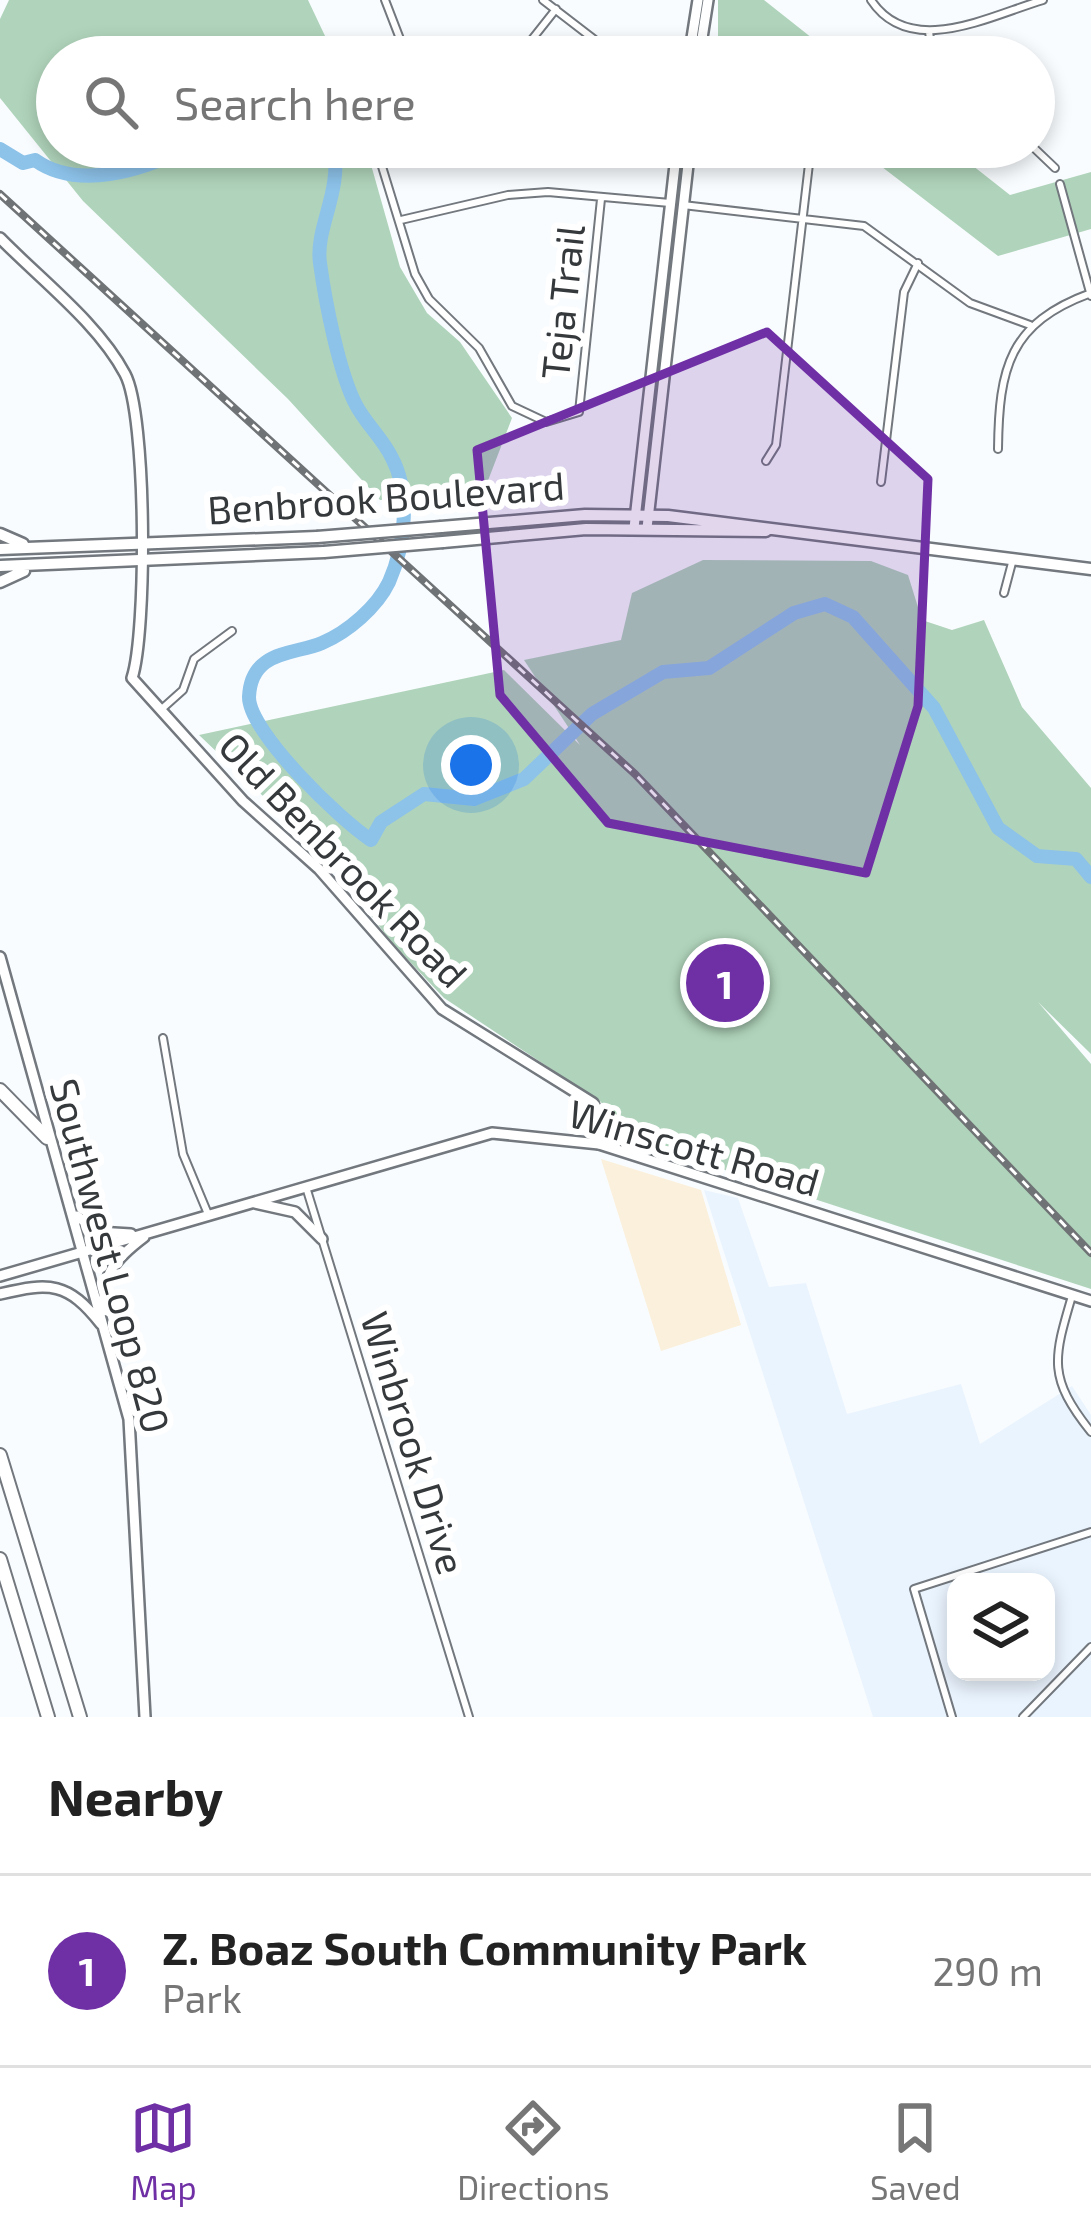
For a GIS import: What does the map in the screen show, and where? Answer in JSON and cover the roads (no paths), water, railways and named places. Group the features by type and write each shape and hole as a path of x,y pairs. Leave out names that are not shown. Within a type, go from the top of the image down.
{"highway":[{"path":"0,1090 47,1138"},
{"path":"0,1455 80,1717"},
{"path":"0,1559 48,1717"}],"main road":[{"path":"692,36 698,0"},
{"path":"702,36 708,0"},
{"path":"641,521 673,168"},
{"path":"641,521 688,168"},
{"path":"0,238 105,346 133,391 139,434 139,561"},
{"name":"Benbrook Boulevard","path":"0,549 317,537 441,527 736,520 775,530 1091,569"},
{"name":"Benbrook Boulevard","path":"0,566 324,552 641,521"},
{"path":"0,534 44,548"},
{"name":"Old Benbrook Road","path":"139,561 141,640 132,678 164,707 204,760 319,869 442,1009 592,1103 601,1121 599,1144"},
{"path":"0,582 56,566"},
{"name":"Southwest Loop 820","path":"0,957 129,1419 145,1717"},
{"name":"Winscott Road","path":"0,1276 492,1133 599,1144 1091,1301"},
{"path":"68,1200 78,1218 98,1232 149,1233"},
{"path":"250,1202 295,1212 322,1239"},
{"path":"104,1328 107,1274 118,1256 149,1233"},
{"path":"0,1294 39,1285 62,1289 82,1299 104,1328"}],"street":[{"path":"385,0 399,36"},
{"path":"543,0 590,36"},
{"path":"871,0 895,24 929,32 1042,0"},
{"path":"535,36 556,9"},
{"path":"929,32 930,36"},
{"path":"383,168 401,220 508,195 669,203 865,226 970,303 1030,325"},
{"path":"766,461 776,445 809,168"},
{"path":"998,449 998,400 1009,359 1030,325 1056,306 1091,294 1060,184"},
{"name":"Teja Trail","path":"401,220 415,274 429,299 479,348 512,406 547,422 578,412 602,198"},
{"path":"881,482 904,292 918,263"},
{"path":"1004,592 1013,559"},
{"path":"164,707 183,690 194,659 232,631"},
{"path":"163,1038 183,1154 208,1214"},
{"name":"Winbrook Drive","path":"305,1185 469,1717"},
{"path":"1072,1296 1057,1345 1058,1388 1091,1432"},
{"path":"952,1717 914,1589 1091,1532"},
{"path":"1023,1717 1091,1647"}],"waterway":[{"path":"0,149 23,163 36,161"},
{"path":"50,168 91,176 135,168"},
{"path":"335,168 319,250 325,296 350,391 398,472 404,504 402,536 395,568 369,609 332,638 265,662 257,670 249,697 253,712 279,752 339,814 371,840 381,822 424,794 474,799 524,779 592,714 663,672 709,668 794,613 825,604 853,617 934,708 998,828 1037,856 1076,859 1091,877"}],"railway":[{"path":"0,194 635,774 1091,1253"}],"place":[{"name":"Z. Boaz South Community Park","path":"725,983"}]}
